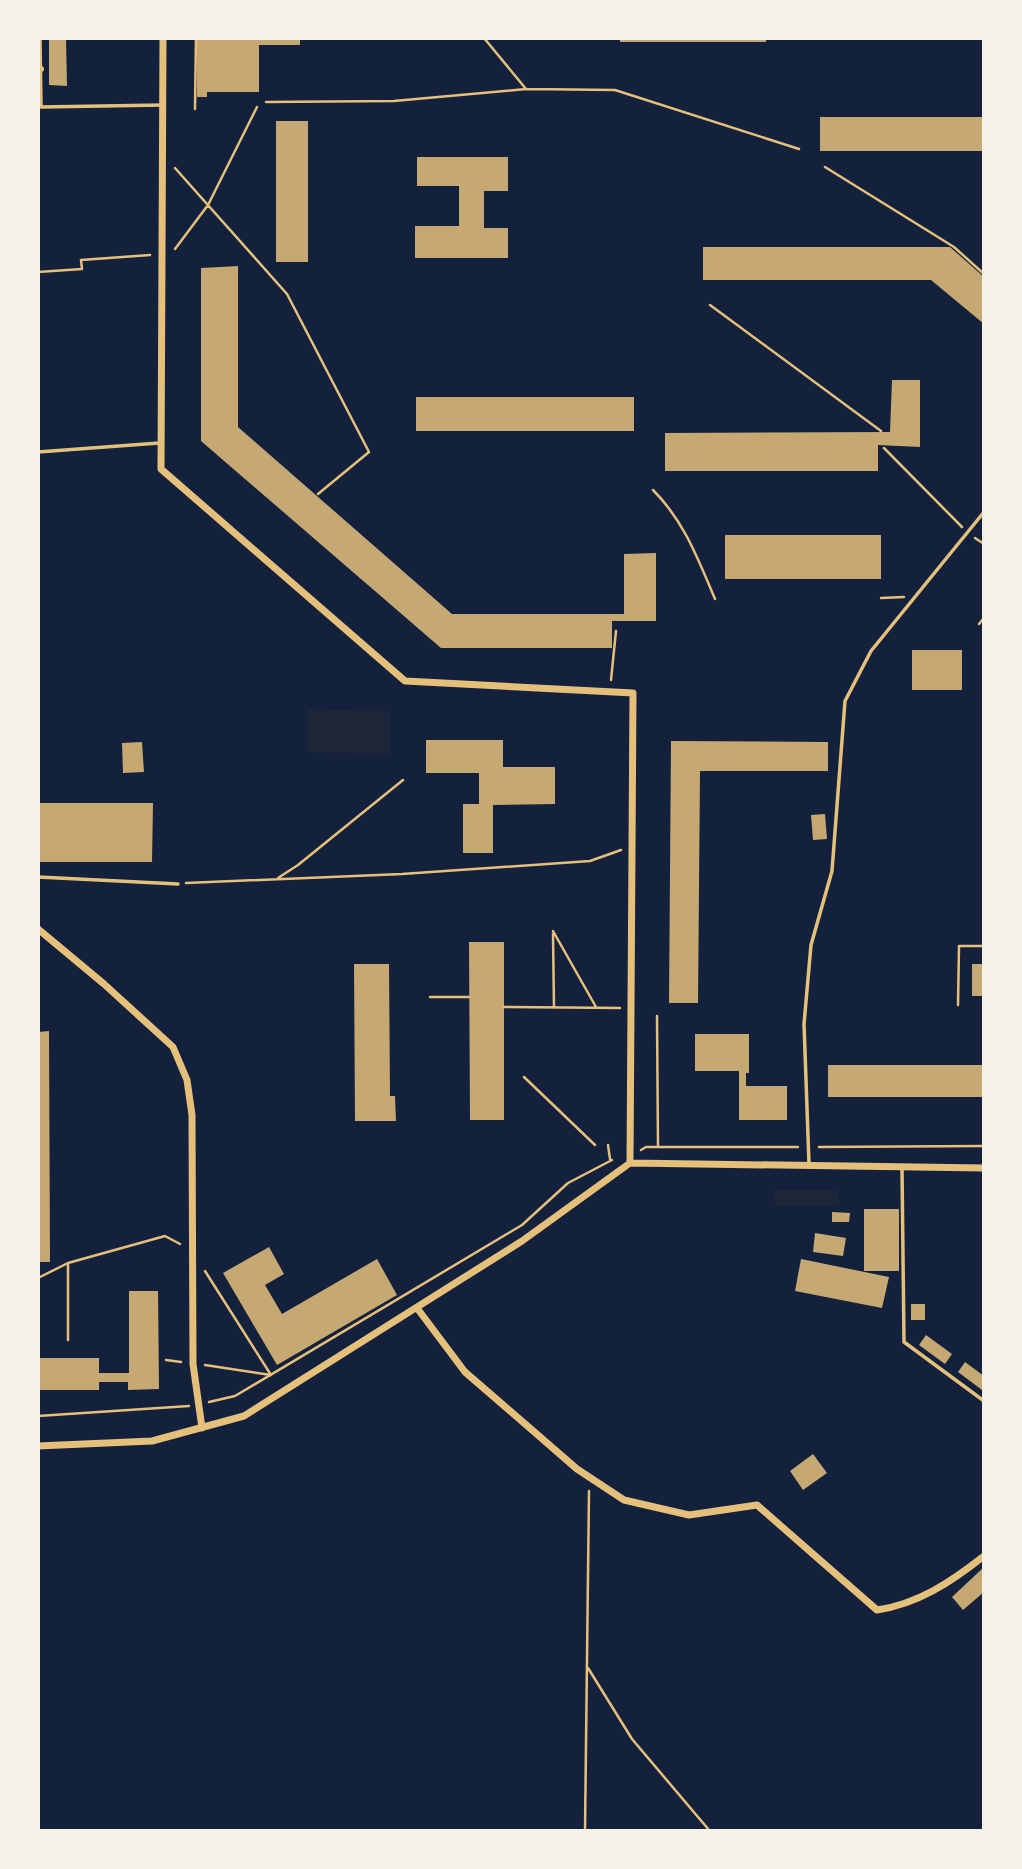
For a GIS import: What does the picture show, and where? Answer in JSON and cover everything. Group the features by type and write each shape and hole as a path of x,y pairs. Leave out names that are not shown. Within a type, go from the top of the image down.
{"street":[{"path":"163,38 161,469 405,681 633,693 630,1163"},
{"path":"38,929 173,1047 187,1080 192,1115 193,1364 202,1429"},
{"path":"38,1446 152,1441 244,1416 522,1241 630,1163 984,1168"},
{"path":"417,1308 465,1372 592,1480 624,1500 689,1515 757,1505 877,1610 899,1606 951,1583 984,1556"}],"lane":[{"path":"40,38 40,107 163,105"},
{"path":"38,452 161,443"},
{"path":"809,1164 804,1024 811,945 832,871 845,701 871,651 984,512"},
{"path":"38,877 178,884"},
{"path":"902,1166 904,1342 984,1401"}],"path":[{"path":"195,109 196,38"},
{"path":"484,38 526,89"},
{"path":"266,102 394,101 526,89 615,90 799,149"},
{"path":"162,265 208,205 257,107"},
{"path":"163,154 287,294 369,452 318,494"},
{"path":"825,167 954,247 984,274"},
{"path":"38,272 82,269 81,260 150,255"},
{"path":"710,305 881,431"},
{"path":"884,448 967,531 984,544"},
{"path":"653,490 672,509 687,534 715,599"},
{"path":"881,598 914,597"},
{"path":"979,624 984,618"},
{"path":"610,692 616,631"},
{"path":"275,880 298,865 403,780"},
{"path":"178,884 590,862 631,846"},
{"path":"554,1007 553,931 596,1008"},
{"path":"958,1004 959,946 984,946"},
{"path":"430,997 469,997"},
{"path":"504,1007 630,1008"},
{"path":"657,1016 658,1147"},
{"path":"524,1077 595,1145"},
{"path":"608,1145 610,1160"},
{"path":"40,1276 68,1263 165,1236 192,1250 271,1375 166,1360"},
{"path":"68,1263 68,1340"},
{"path":"585,1830 587,1497 592,1480"},
{"path":"586,1666 632,1739 709,1830"}],"shaded area":[{"path":"308,709 391,711 390,754 307,752"},
{"path":"775,1190 839,1190 839,1206 775,1206"}],"building":[{"path":"49,38 66,38 67,86 49,85"},
{"path":"197,38 300,38 300,45 259,45 259,92 207,92 207,97 197,97"},
{"path":"620,38 766,38 766,42 620,42"},
{"path":"820,117 984,117 984,151 820,151"},
{"path":"276,121 308,121 308,262 276,262"},
{"path":"417,157 508,157 508,191 484,191 484,228 508,228 508,258 415,258 415,226 459,226 459,186 417,186"},
{"path":"703,247 950,247 984,277 984,324 931,280 703,280"},
{"path":"238,266 238,427 452,614 624,614 624,554 656,553 656,621 612,621 612,648 441,648 201,441 201,268"},
{"path":"892,380 920,380 920,447 878,445 878,471 665,471 665,433 890,432"},
{"path":"416,397 634,397 634,431 416,431"},
{"path":"725,535 881,535 881,579 725,579"},
{"path":"912,650 962,650 962,690 912,690"},
{"path":"426,740 503,740 503,767 555,767 555,804 493,805 493,853 463,853 463,804 479,804 479,773 426,773"},
{"path":"671,741 828,742 828,771 700,771 698,1003 669,1003"},
{"path":"142,742 144,772 123,773 122,743"},
{"path":"38,803 153,803 152,862 38,862"},
{"path":"825,814 827,839 813,840 811,815"},
{"path":"469,942 504,942 504,1120 470,1120"},
{"path":"354,964 389,964 390,1096 395,1096 396,1121 355,1121"},
{"path":"972,964 984,964 984,996 972,996"},
{"path":"49,1031 50,1262 38,1262 38,1032"},
{"path":"695,1034 749,1034 749,1073 746,1073 746,1086 787,1086 787,1120 739,1120 739,1071 695,1071"},
{"path":"828,1065 984,1065 984,1097 828,1097"},
{"path":"864,1209 899,1209 899,1271 864,1271"},
{"path":"832,1212 850,1213 849,1222 832,1222"},
{"path":"815,1233 846,1238 843,1256 813,1252"},
{"path":"269,1247 284,1274 265,1285 282,1314 377,1259 397,1295 277,1365 223,1273"},
{"path":"801,1259 889,1277 882,1308 795,1291"},
{"path":"129,1291 158,1291 159,1389 128,1390 128,1382 99,1382 99,1390 38,1390 38,1358 99,1358 99,1373 129,1373"},
{"path":"911,1304 925,1304 925,1320 911,1320"},
{"path":"926,1335 952,1354 945,1364 919,1345"},
{"path":"965,1362 984,1376 982,1390 958,1372"},
{"path":"813,1454 827,1473 803,1490 790,1471"},
{"path":"984,1567 984,1592 963,1610 952,1597"}]}
